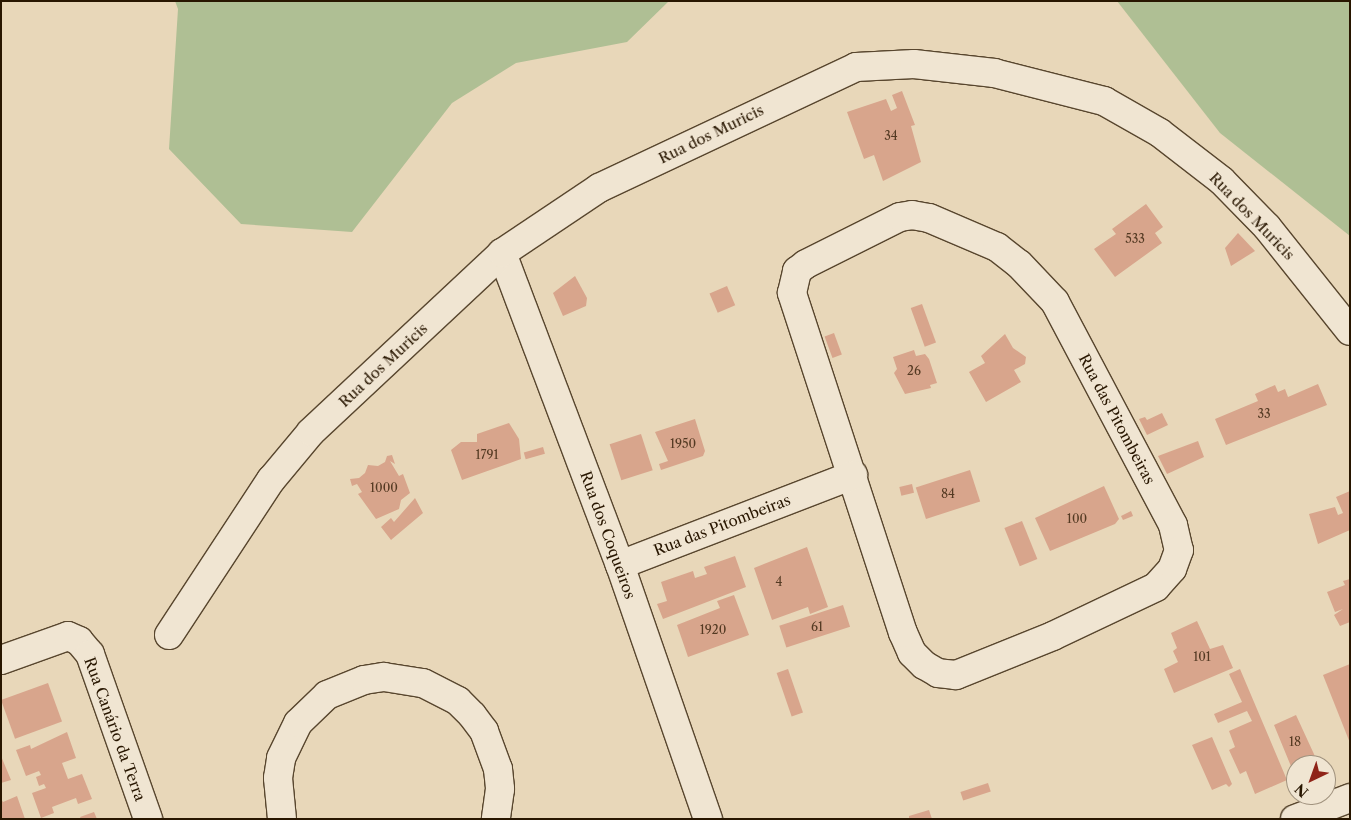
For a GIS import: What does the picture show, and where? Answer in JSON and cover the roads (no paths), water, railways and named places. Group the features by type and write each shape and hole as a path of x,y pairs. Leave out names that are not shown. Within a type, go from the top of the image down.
{"street":[{"name":"Rua dos Muricis","path":"169,635 271,480 311,432 502,253 599,188 834,75 856,67 914,64 994,73 1104,100 1160,133 1222,181 1267,227 1350,330"},
{"name":"Rua das Pitombeiras","path":"912,215 928,218 997,247 1019,264 1055,302 1173,525 1179,550 1172,569 1156,587 1053,636 956,675 938,673 912,653 903,633 853,475 794,302 792,293 797,271 900,217 912,215"},
{"name":"Rua dos Coqueiros","path":"502,253 620,564 708,819"},
{"name":"Rua das Pitombeiras","path":"620,564 853,475"},
{"name":"Rua Canário da Terra","path":"1,660 68,636 79,641 90,654 148,819"},
{"path":"282,819 278,778 285,749 298,722 327,695 364,680 384,677 404,678 429,685 458,702 484,731 498,769 500,789 496,819"},
{"path":"1294,819 1350,798"}]}
